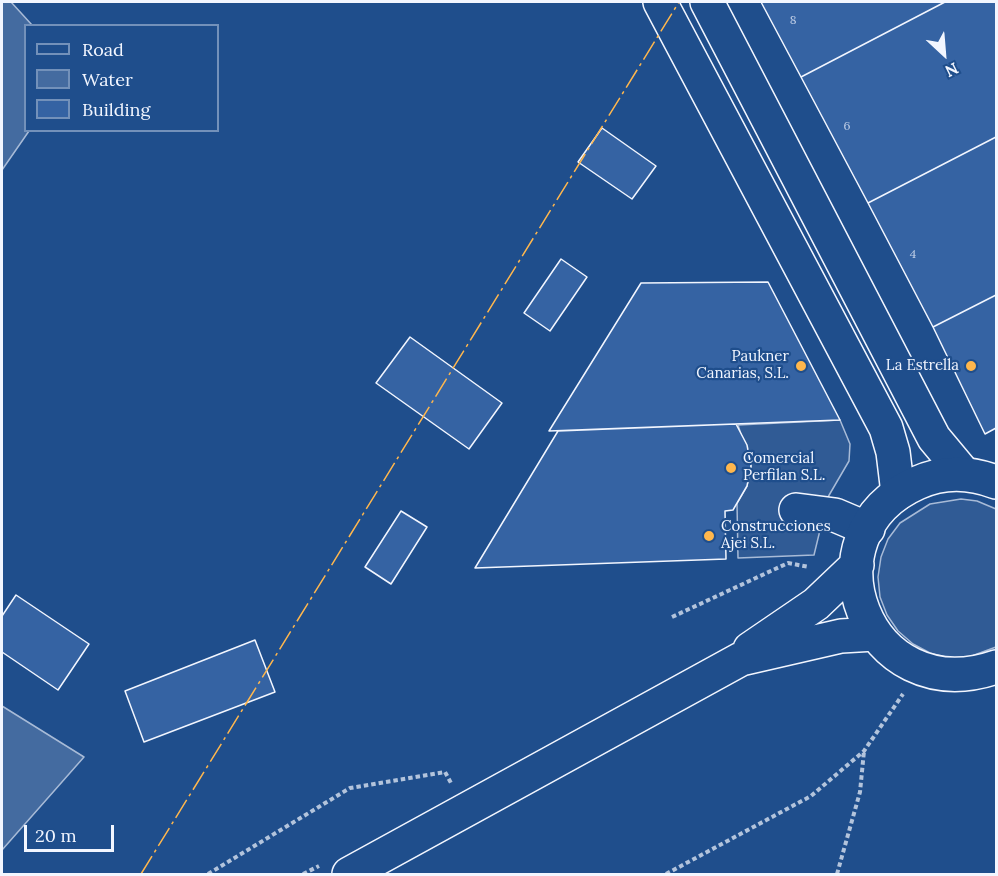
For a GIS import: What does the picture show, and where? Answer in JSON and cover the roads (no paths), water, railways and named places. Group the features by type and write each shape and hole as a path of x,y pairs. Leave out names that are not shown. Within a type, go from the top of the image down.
{"main road":[{"path":"660,2 886,428 893,452 898,493"},
{"path":"706,2 934,438 964,474"},
{"path":"349,874 741,659 769,633 816,603 851,570 867,529 877,513 898,493 923,480 964,474 996,482"},
{"path":"796,510 835,515 867,529"},
{"path":"851,570 860,601 875,634 900,658 921,669 960,675 996,667"},
{"path":"741,659 841,636 875,634"}],"water":[{"path":"2,2 11,2 31,24 24,24 24,132 28,132 2,170"},
{"path":"2,706 84,757 2,850"}],"place":[{"name":"Paukner Canarias, S.L.","path":"801,366"},
{"name":"La Estrella","path":"971,366"},
{"name":"Comercial Perfilan S.L.","path":"731,468"},
{"name":"Construcciones Ajei S.L.","path":"709,536"}]}
